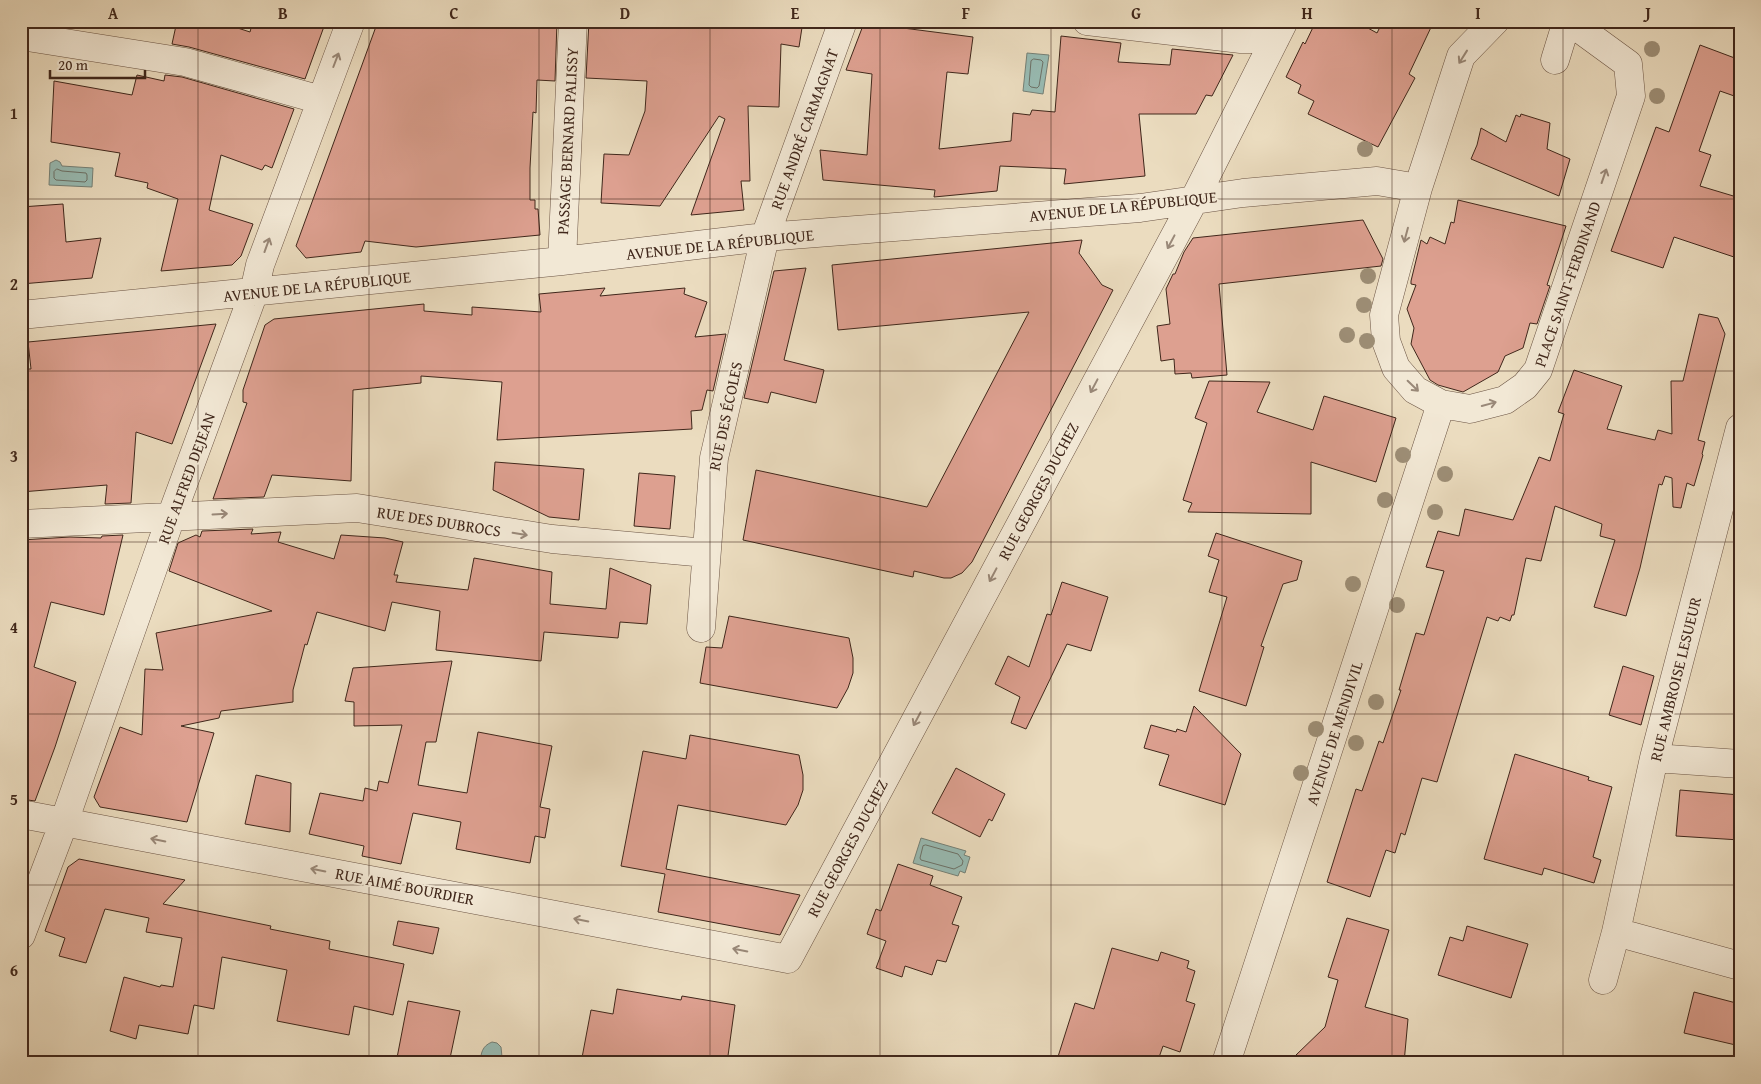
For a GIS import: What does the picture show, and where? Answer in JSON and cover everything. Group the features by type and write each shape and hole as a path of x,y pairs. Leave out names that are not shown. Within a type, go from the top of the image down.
{"street":[{"name":"RUE ALFRED DEJEAN","path":"21,935 64,822 171,517 254,292 260,265 351,21"},
{"name":"PASSAGE BERNARD PALISSY","path":"562,261 573,21"},
{"name":"RUE ANDRÉ CARMAGNAT","path":"766,238 843,21"},
{"path":"1087,21 1241,39 1279,30"},
{"name":"PLACE SAINT-FERDINAND","path":"1495,21 1461,56 1418,188 1384,315 1386,342 1396,368 1415,390 1441,404 1470,409 1505,400 1526,386 1538,370 1631,96 1628,64 1568,21"},
{"path":"1555,60 1568,21"},
{"name":"RUE GEORGES DUCHEZ","path":"788,959 1194,200 1279,30"},
{"path":"21,36 186,62 321,100"},
{"name":"AVENUE DE LA RÉPUBLIQUE","path":"21,315 562,261 766,238 1131,208 1243,193 1377,181 1418,188"},
{"name":"RUE DES ÉCOLES","path":"701,628 714,458 766,238"},
{"name":"AVENUE DE MENDIVIL","path":"1226,1063 1441,404"},
{"name":"RUE AMBROISE LESUEUR","path":"1603,980 1616,932 1654,758 1740,428"},
{"name":"RUE DES DUBROCS","path":"21,524 357,508 552,539 706,553"},
{"path":"1654,758 1740,764"},
{"name":"RUE AIMÉ BOURDIER","path":"21,814 788,959"},
{"path":"1616,932 1740,966"}],"water":[{"path":"1027,53 1049,55 1043,94 1023,91"},
{"path":"56,160 62,166 93,168 92,187 49,185 50,163"},
{"path":"921,838 966,851 964,855 970,857 965,873 960,871 958,876 913,863"},
{"path":"492,1042 497,1043 501,1047 505,1063 480,1063 483,1050"}],"building":[{"path":"177,21 216,21 250,32 253,21 326,21 305,79 172,44"},
{"path":"378,21 557,21 555,81 537,80 536,113 533,112 530,200 535,200 535,209 538,209 540,235 416,247 365,241 361,252 306,258 296,246"},
{"path":"589,21 653,21 689,25 690,21 803,21 799,47 781,44 779,107 748,106 750,181 741,181 744,210 691,215 725,119 719,116 660,206 601,203 604,154 629,155 645,111 647,81 586,78"},
{"path":"1316,21 1355,21 1377,33 1383,21 1434,21 1409,74 1415,78 1378,147 1308,114 1314,101 1298,93 1301,85 1286,77 1303,42 1305,44"},
{"path":"864,23 973,37 968,74 947,72 939,149 1011,141 1013,113 1030,115 1032,110 1055,112 1061,36 1121,43 1118,62 1170,65 1172,49 1233,55 1212,96 1206,95 1196,114 1139,114 1145,176 1064,184 1066,169 1000,166 997,191 934,197 935,190 823,180 820,150 867,155 872,74 846,70"},
{"path":"1700,45 1740,60 1740,98 1720,91 1699,151 1711,155 1700,186 1740,198 1740,259 1674,237 1663,268 1611,251 1656,127 1669,132"},
{"path":"137,75 164,81 165,75 182,77 294,109 272,168 265,165 262,170 221,155 209,210 253,224 241,256 232,265 161,271 178,199 147,188 148,183 115,176 120,153 51,142 54,81 132,95"},
{"path":"1521,114 1550,123 1547,149 1570,159 1559,196 1471,159 1481,128 1506,142 1516,115 1520,117"},
{"path":"1458,200 1566,226 1547,285 1550,286 1537,324 1530,323 1523,348 1505,356 1498,372 1463,392 1438,385 1430,380 1411,344 1414,328 1407,309 1416,285 1411,284 1411,281 1421,240 1427,244 1430,237 1445,244 1451,222 1454,223"},
{"path":"63,204 66,242 101,238 92,278 21,284 21,207"},
{"path":"1363,220 1383,259 1381,266 1219,284 1227,375 1192,378 1191,373 1175,374 1174,359 1161,361 1157,326 1170,324 1166,289 1193,238"},
{"path":"1082,240 1079,253 1102,285 1113,290 972,562 962,573 951,578 944,578 914,571 913,577 743,540 756,470 927,507 1029,312 838,330 832,265"},
{"path":"806,268 784,360 824,370 816,403 771,392 768,403 744,398 774,271"},
{"path":"605,288 600,296 685,288 684,294 707,302 695,337 726,334 713,391 707,390 702,410 691,411 692,429 497,440 502,382 421,376 421,383 353,390 351,481 272,475 264,497 213,499 247,403 243,402 243,390 265,325 274,319 424,304 424,311 472,315 472,307 541,312 539,294"},
{"path":"1699,314 1718,318 1725,334 1698,440 1705,442 1703,455 1694,486 1687,483 1681,508 1673,507 1672,478 1665,476 1662,485 1659,484 1640,568 1626,616 1594,607 1615,540 1600,536 1602,524 1555,506 1541,561 1526,558 1514,615 1512,615 1510,621 1500,617 1498,621 1487,617 1437,782 1422,778 1405,835 1401,833 1395,853 1386,850 1370,897 1327,882 1356,789 1362,791 1379,741 1383,743 1401,690 1399,690 1416,633 1424,635 1444,571 1426,567 1438,531 1459,536 1465,509 1513,520 1539,457 1550,461 1564,414 1558,412 1574,370 1622,386 1607,429 1655,440 1658,430 1672,434 1671,381 1683,381"},
{"path":"216,324 172,444 136,432 131,503 105,504 107,485 21,492 21,369 31,369 28,342"},
{"path":"1209,381 1270,382 1257,412 1313,430 1324,396 1396,418 1376,482 1311,462 1311,514 1188,512 1192,503 1183,500 1207,423 1195,418"},
{"path":"495,462 584,469 579,520 549,517 493,490"},
{"path":"639,473 675,476 670,529 634,526"},
{"path":"253,529 251,534 281,532 278,542 334,559 341,535 385,538 403,542 394,575 398,575 396,582 468,590 474,558 552,572 550,604 606,609 610,568 651,585 647,624 620,622 618,638 544,632 541,661 436,650 440,611 392,602 385,631 317,612 307,645 305,644 293,690 293,702 221,711 219,718 181,726 214,733 187,822 100,807 94,797 120,727 142,735 145,669 163,670 156,633 272,611 169,571 178,543 196,535 200,537 202,531"},
{"path":"1216,533 1302,561 1297,580 1283,584 1261,646 1264,647 1246,706 1199,691 1227,597 1209,592 1219,560 1208,556"},
{"path":"123,535 104,615 51,602 34,667 76,682 35,801 21,799 21,540 70,537 101,538 102,536"},
{"path":"1062,582 1108,597 1091,651 1067,644 1026,729 1011,723 1020,697 995,684 1008,656 1029,667 1047,614 1051,615"},
{"path":"729,616 849,638 853,658 853,673 848,688 837,708 700,683 706,647 722,648"},
{"path":"452,661 436,742 426,742 418,785 467,793 478,732 552,746 540,807 550,809 545,838 535,836 530,863 456,849 461,822 413,813 401,864 362,856 364,846 309,834 320,793 363,801 365,788 377,791 379,781 388,783 402,725 354,726 354,702 345,701 353,668"},
{"path":"1623,666 1654,676 1641,725 1609,715"},
{"path":"1194,706 1241,754 1225,805 1159,785 1169,755 1144,748 1151,725 1176,732 1177,729 1186,732"},
{"path":"690,735 799,755 803,775 803,790 798,805 786,825 678,805 666,869 800,895 780,935 658,912 665,874 621,866 643,751 686,759"},
{"path":"1515,754 1589,777 1588,780 1612,787 1593,857 1601,860 1594,883 1544,868 1542,875 1484,859"},
{"path":"956,768 1005,794 992,821 989,819 980,837 932,813"},
{"path":"256,775 291,783 290,832 245,824"},
{"path":"1680,790 1740,795 1740,840 1676,836"},
{"path":"79,859 185,880 163,904 271,926 270,929 330,941 329,949 404,964 393,1015 354,1006 349,1035 277,1021 287,970 222,957 214,1009 194,1005 188,1034 139,1025 136,1039 110,1031 124,977 160,987 161,985 173,987 182,938 146,932 149,918 105,909 86,963 59,956 65,938 45,931 68,867"},
{"path":"898,864 933,876 930,885 962,897 952,924 959,926 946,962 937,960 932,975 905,966 902,977 876,968 886,941 867,934 876,909 881,911"},
{"path":"1347,918 1389,930 1365,1007 1408,1019 1404,1063 1324,1063 1296,1055 1325,1027 1338,980 1328,977"},
{"path":"398,921 439,928 433,954 393,945"},
{"path":"1467,926 1528,944 1511,998 1438,975 1450,937 1463,941"},
{"path":"1112,948 1158,961 1161,952 1189,961 1187,968 1195,971 1186,1001 1195,1004 1180,1052 1163,1046 1157,1063 1056,1063 1075,1003 1094,1009"},
{"path":"617,989 681,1000 682,996 735,1005 727,1063 581,1063 591,1010 613,1014"},
{"path":"1694,992 1740,1004 1740,1046 1684,1033"},
{"path":"408,1001 460,1011 449,1063 396,1063"}]}
